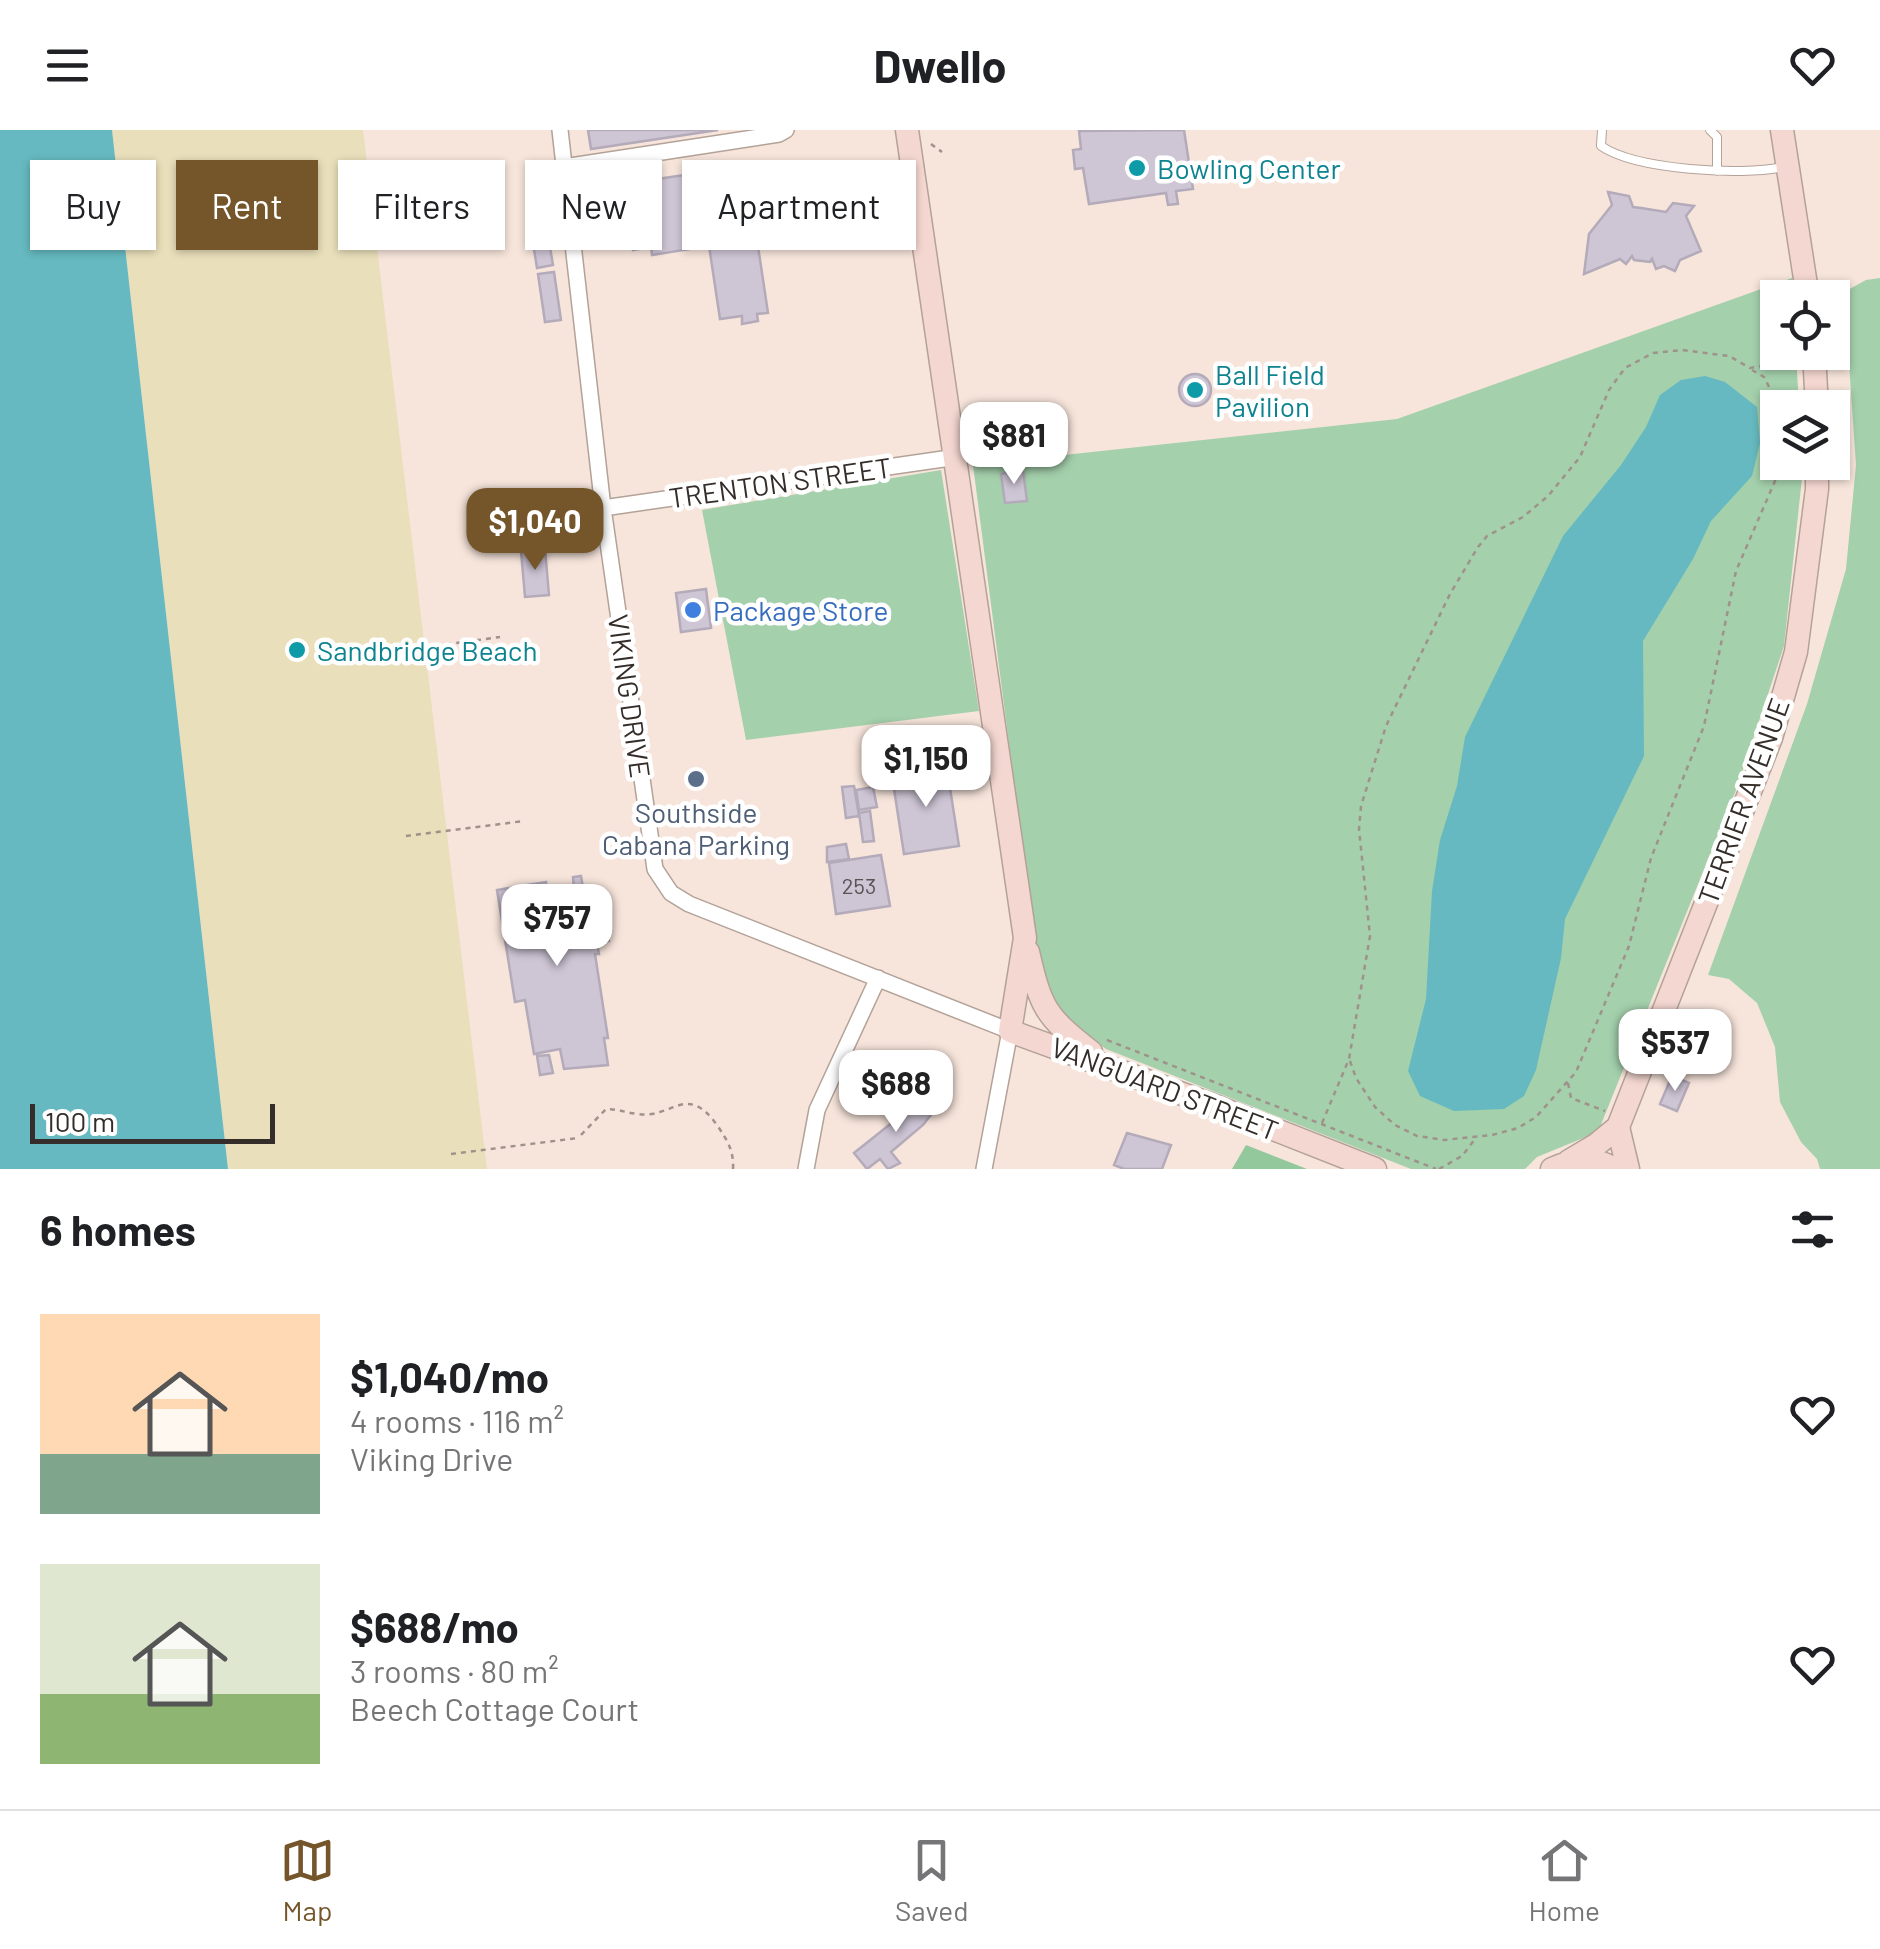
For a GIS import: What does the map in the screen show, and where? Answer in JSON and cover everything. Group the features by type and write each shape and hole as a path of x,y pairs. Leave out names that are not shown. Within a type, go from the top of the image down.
{"street":[{"name":"VIKING DRIVE","path":"560,130 563,160"},
{"path":"606,160 786,130"},
{"path":"907,130 1025,938 1038,995 1047,1014 1059,1028 1110,1066"},
{"path":"1782,130 1805,280"},
{"name":"VIKING DRIVE","path":"573,250 603,508 655,870 661,882 690,904 1010,1031"},
{"name":"TRENTON STREET","path":"603,508 957,457"},
{"name":"TERRIER AVENUE","path":"1615,1120 1776,720 1796,652 1815,480"},
{"path":"984,1169 1025,938"},
{"path":"806,1169 817,1110 878,978"},
{"name":"VANGUARD STREET","path":"1010,1031 1375,1169"},
{"path":"1560,1165 1596,1146 1615,1120"},
{"path":"1615,1120 1628,1169"},
{"path":"1560,1165 1588,1160 1614,1169"}],"lane":[{"path":"1602,130 1601,146 1616,156 1717,171 1764,171 1788,166"},
{"path":"1710,130 1717,137 1717,171"}],"path":[{"path":"1322,1123 1349,1060 1370,936 1361,806 1386,726 1450,594 1487,536 1523,517 1548,496 1580,457 1609,390 1625,368 1653,353 1682,350 1729,356 1764,377 1771,390"},
{"path":"1750,368 1760,366"},
{"path":"1349,1060 1376,1107 1395,1125 1417,1136 1444,1140 1476,1138 1518,1128 1536,1117 1568,1082 1585,1055 1613,978 1630,946 1651,858 1704,726 1736,571 1775,480"},
{"path":"377,654 500,637"},
{"path":"406,836 524,821"},
{"path":"1106,1040 1438,1169 1462,1156 1476,1138"},
{"path":"1568,1082 1571,1098"},
{"path":"1556,1096 1571,1098 1615,1120"},
{"path":"451,1154 580,1137 606,1108 639,1115 685,1104 698,1105 730,1143 734,1169"}],"green space":[{"path":"1880,278 1880,1169 1820,1169 1780,1102 1775,1047 1757,1003 1729,979 1708,975 1807,704 1846,569 1856,465 1849,370 1850,289"},
{"path":"1760,289 1760,370 1797,370 1798,390 1760,390 1760,480 1802,480 1784,646 1736,790 1598,1132 1537,1157 1525,1169 1411,1169 1106,1049 1055,1013 1038,968 973,465 1397,419"},
{"path":"941,470 979,711 746,740 702,510"},
{"path":"1246,1145 1307,1169 1232,1169"}],"sand":[{"name":"Sandbridge Beach","path":"112,130 363,130 367,160 338,160 338,250 377,250 487,1169 228,1169 125,250 156,250 156,160 115,160"}],"water":[{"path":"0,130 112,130 115,160 30,160 30,250 125,250 228,1169 0,1169"},
{"path":"1705,376 1725,382 1757,407 1760,443 1752,476 1711,521 1693,559 1643,641 1644,756 1565,919 1561,958 1536,1070 1524,1096 1504,1109 1454,1111 1420,1096 1408,1071 1426,999 1432,891 1440,840 1457,786 1465,737 1563,536 1621,465 1646,427 1660,395 1681,380"}],"building":[{"path":"588,130 718,130 591,149"},
{"name":"Bowling Center","path":"1184,130 1193,189 1176,191 1178,204 1168,205 1166,193 1089,204 1083,168 1075,169 1073,150 1081,149 1079,131"},
{"path":"682,175 684,250 652,255 651,250 662,250 662,178"},
{"path":"1608,192 1629,196 1633,207 1666,212 1673,203 1694,206 1686,216 1701,251 1680,260 1675,271 1664,266 1656,269 1652,259 1634,260 1632,256 1626,264 1620,259 1584,274 1589,234 1612,205"},
{"path":"534,250 550,250 553,265 537,268"},
{"path":"710,250 759,250 768,313 757,314 758,321 742,324 742,316 720,319"},
{"path":"554,272 561,320 545,322 538,274"},
{"name":"Ball Field Pavilion","path":"1195,374 1206,379 1211,390 1206,401 1195,406 1184,401 1179,390 1184,379"},
{"path":"1023,470 1027,501 1005,503 1001,474"},
{"path":"545,549 549,595 525,597 521,551"},
{"name":"Package Store","path":"706,589 711,628 681,632 676,593"},
{"path":"956,769 958,786 950,788 959,846 904,854 892,776"},
{"path":"854,786 859,816 846,818 842,787"},
{"path":"873,787 877,807 859,810 856,790"},
{"path":"870,811 874,841 863,842 859,813"},
{"path":"846,844 849,859 827,862 827,847"},
{"path":"881,855 890,906 836,914 829,863"},
{"path":"581,876 583,888 589,887 597,935 608,934 609,941 597,943 599,954 595,954 608,1038 604,1038 608,1065 564,1069 560,1049 534,1054 525,1000 515,1002 497,890 546,882 547,892 574,888 573,877"},
{"path":"549,1055 553,1073 540,1075 537,1056"},
{"path":"1672,1076 1689,1083 1677,1111 1660,1104"},
{"path":"928,1094 938,1106 923,1125 891,1152 900,1163 888,1169 880,1159 867,1169 854,1153"},
{"path":"1127,1133 1171,1145 1162,1169 1124,1169 1114,1165"}],"place":[{"name":"Bowling Center","path":"1137,168"},
{"name":"Ball Field Pavilion","path":"1195,390"},
{"name":"Package Store","path":"693,610"},
{"name":"Sandbridge Beach","path":"297,650"},
{"name":"Southside Cabana Parking","path":"696,779"}]}
